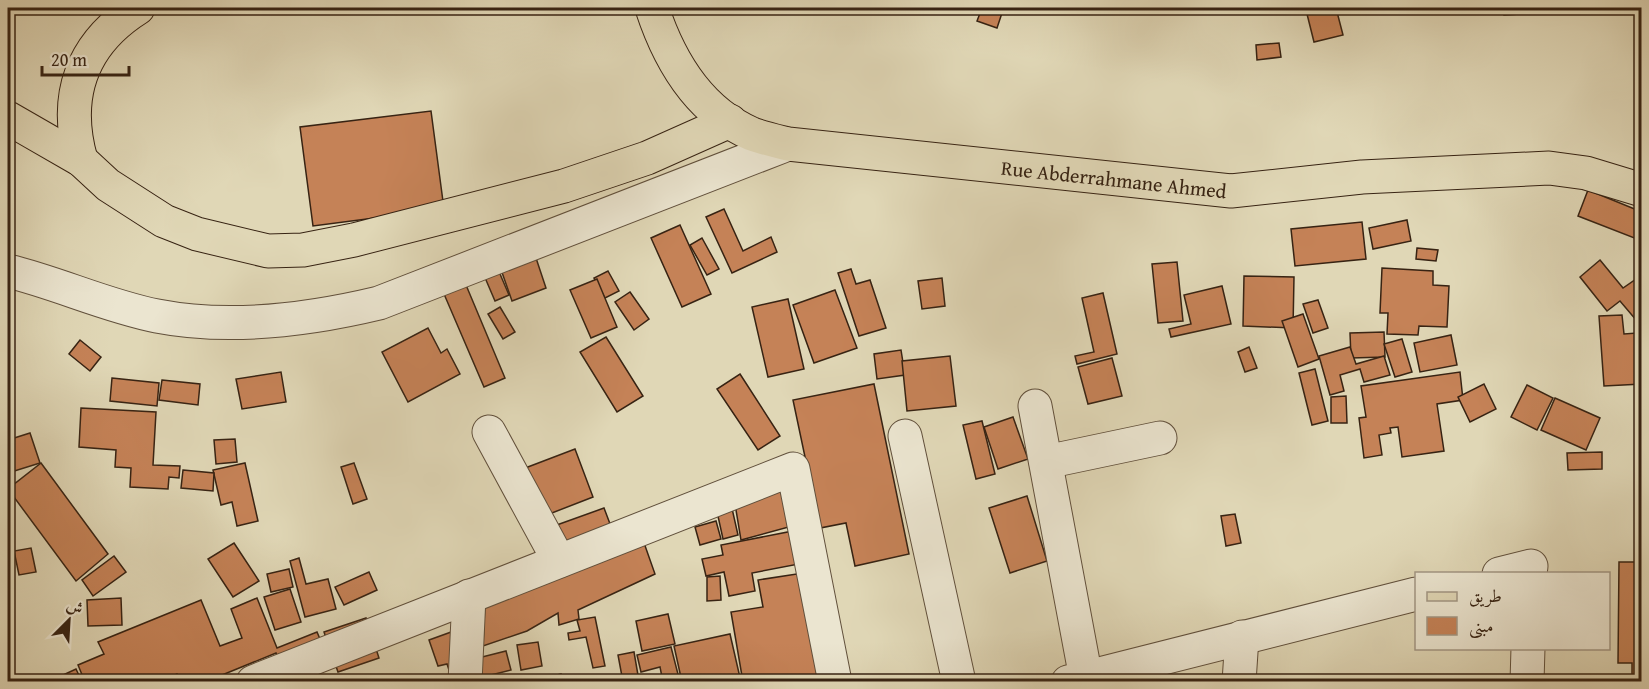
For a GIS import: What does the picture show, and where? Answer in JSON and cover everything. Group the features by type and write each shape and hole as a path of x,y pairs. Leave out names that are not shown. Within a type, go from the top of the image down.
{"main road":[{"path":"81,160 74,135 73,108 78,82 87,58 102,36 121,18 138,8"},
{"name":"Rue Abderrahmane Ahmed","path":"652,8 669,51 686,80 705,102 752,134 788,144 1231,191 1362,177 1549,168 1586,173 1641,190"},
{"path":"8,118 81,160 139,207 196,234 268,251 303,250 564,186 647,158 730,121"}],"street":[{"path":"8,272 157,316 239,323 341,312 379,303 788,144"},
{"path":"1035,406 1046,462 1077,680 1415,594"},
{"path":"489,432 559,561"},
{"path":"905,436 959,681"},
{"path":"1046,462 1160,438"},
{"path":"254,681 793,469 836,681"},
{"path":"1504,572 1531,566 1530,572"},
{"path":"465,681 469,596"},
{"path":"1239,681 1242,637"},
{"path":"1527,681 1528,650"}],"building":[{"path":"982,8 1003,10 997,28 977,21"},
{"path":"1336,8 1343,35 1314,42 1307,14"},
{"path":"1503,8 1621,8 1504,15"},
{"path":"1279,43 1281,57 1257,60 1256,45"},
{"path":"431,111 444,209 313,226 300,127"},
{"path":"1588,190 1642,212 1642,241 1578,216"},
{"path":"724,209 743,251 771,237 777,252 732,273 706,217"},
{"path":"1407,220 1411,241 1373,249 1369,228"},
{"path":"1362,222 1366,259 1295,266 1291,229"},
{"path":"680,225 711,294 682,307 651,238"},
{"path":"702,238 719,269 707,275 690,245"},
{"path":"1417,248 1438,250 1436,261 1416,259"},
{"path":"533,249 546,288 512,301 498,261"},
{"path":"494,260 509,295 495,301 480,266"},
{"path":"1600,260 1623,288 1642,275 1642,327 1620,301 1607,311 1580,277"},
{"path":"1177,262 1183,321 1158,323 1152,264"},
{"path":"1382,268 1433,271 1433,285 1449,286 1447,327 1419,326 1418,335 1387,334 1388,313 1380,313"},
{"path":"851,269 856,284 870,280 886,328 859,336 838,273"},
{"path":"608,271 619,291 605,298 594,278"},
{"path":"1244,276 1294,277 1293,328 1243,326"},
{"path":"942,278 945,306 922,309 918,281"},
{"path":"597,279 617,327 591,338 570,290"},
{"path":"466,285 505,378 484,387 444,294"},
{"path":"1222,286 1231,324 1171,337 1169,329 1191,324 1184,295"},
{"path":"835,290 857,348 814,363 793,305"},
{"path":"630,292 649,319 634,330 615,302"},
{"path":"1103,293 1117,354 1077,364 1075,356 1094,352 1082,298"},
{"path":"788,299 804,369 768,377 752,307"},
{"path":"1318,300 1328,328 1313,333 1303,304"},
{"path":"500,307 515,332 503,339 488,314"},
{"path":"1303,314 1319,359 1298,367 1282,321"},
{"path":"1622,315 1624,334 1637,333 1642,384 1604,386 1599,316"},
{"path":"428,328 441,353 447,349 460,374 408,402 382,352"},
{"path":"1384,332 1385,357 1351,358 1350,333"},
{"path":"1451,335 1457,365 1420,372 1414,343"},
{"path":"606,337 643,396 617,412 580,352"},
{"path":"1402,339 1412,372 1395,377 1384,344"},
{"path":"80,340 101,357 90,371 69,354"},
{"path":"1249,347 1257,368 1245,372 1238,352"},
{"path":"1350,347 1356,364 1384,356 1390,375 1364,382 1360,369 1340,375 1344,391 1330,395 1319,356"},
{"path":"901,350 905,375 877,379 874,354"},
{"path":"950,356 956,406 907,411 902,361"},
{"path":"1112,358 1122,396 1088,404 1078,367"},
{"path":"1315,369 1328,421 1312,425 1299,373"},
{"path":"281,372 286,402 242,409 236,379"},
{"path":"1460,372 1463,400 1437,404 1444,451 1402,457 1398,427 1390,428 1391,433 1379,435 1382,455 1364,458 1359,418 1366,417 1361,386"},
{"path":"740,374 780,436 758,450 717,389"},
{"path":"112,378 159,383 157,406 110,401"},
{"path":"162,380 200,384 198,405 159,400"},
{"path":"874,384 909,554 855,566 846,523 820,528 793,400"},
{"path":"1484,384 1496,409 1470,422 1458,397"},
{"path":"1527,385 1553,398 1537,430 1511,417"},
{"path":"1346,396 1347,423 1331,423 1331,397"},
{"path":"1555,398 1600,418 1586,450 1541,430"},
{"path":"81,408 156,412 153,465 180,466 179,478 169,477 168,489 130,487 131,468 115,467 116,450 79,447"},
{"path":"1013,417 1028,459 998,469 984,427"},
{"path":"982,421 995,474 976,479 963,425"},
{"path":"8,427 11,439 30,433 40,463 8,473"},
{"path":"235,439 237,462 216,464 214,440"},
{"path":"575,449 593,497 539,518 520,470"},
{"path":"1602,452 1602,469 1568,470 1567,453"},
{"path":"41,463 108,554 76,581 8,489"},
{"path":"245,463 258,521 237,526 232,502 221,505 213,470"},
{"path":"354,463 367,499 353,504 341,467"},
{"path":"183,470 214,473 213,491 181,488"},
{"path":"787,481 796,525 741,540 735,504"},
{"path":"1027,496 1047,561 1010,573 989,508"},
{"path":"731,504 738,535 723,539 716,507"},
{"path":"604,508 615,537 565,555 554,526"},
{"path":"1235,514 1241,543 1226,546 1221,516"},
{"path":"716,521 721,539 700,545 695,527"},
{"path":"793,531 799,564 752,573 755,591 729,596 724,572 706,576 702,559 723,555 721,545"},
{"path":"643,540 655,574 578,610 579,619 559,625 558,613 527,631 483,646 485,602"},
{"path":"234,543 259,581 233,597 208,559"},
{"path":"31,548 36,572 19,575 14,551"},
{"path":"114,556 126,572 93,596 82,580"},
{"path":"299,558 306,584 328,579 336,609 305,617 290,561"},
{"path":"1619,562 1642,562 1642,680 1632,680 1632,663 1618,663"},
{"path":"289,569 293,587 271,592 267,574"},
{"path":"369,572 377,590 344,605 335,587"},
{"path":"803,573 822,682 743,682 731,612 763,607 758,580"},
{"path":"720,576 721,600 707,601 707,577"},
{"path":"290,589 301,622 275,630 264,597"},
{"path":"121,598 122,625 88,626 87,600"},
{"path":"257,598 277,648 317,632 328,658 285,675 276,653 205,682 180,682 177,674 159,682 85,682 78,665 104,654 98,642 201,600 220,646 242,638 231,609"},
{"path":"668,614 675,644 642,651 636,621"},
{"path":"595,617 605,666 593,668 586,637 569,640 568,633 580,631 577,620"},
{"path":"366,618 379,658 338,672 324,632"},
{"path":"465,627 453,682 447,664 438,666 429,640"},
{"path":"730,634 741,682 682,682 674,646"},
{"path":"538,642 542,666 521,670 517,645"},
{"path":"671,647 680,682 663,682 660,667 641,672 637,655"},
{"path":"506,651 511,670 483,677 478,658"},
{"path":"634,652 639,681 656,677 657,682 623,682 618,655"},
{"path":"76,669 82,682 48,682"},
{"path":"561,674 563,682 543,682 542,679"}]}
